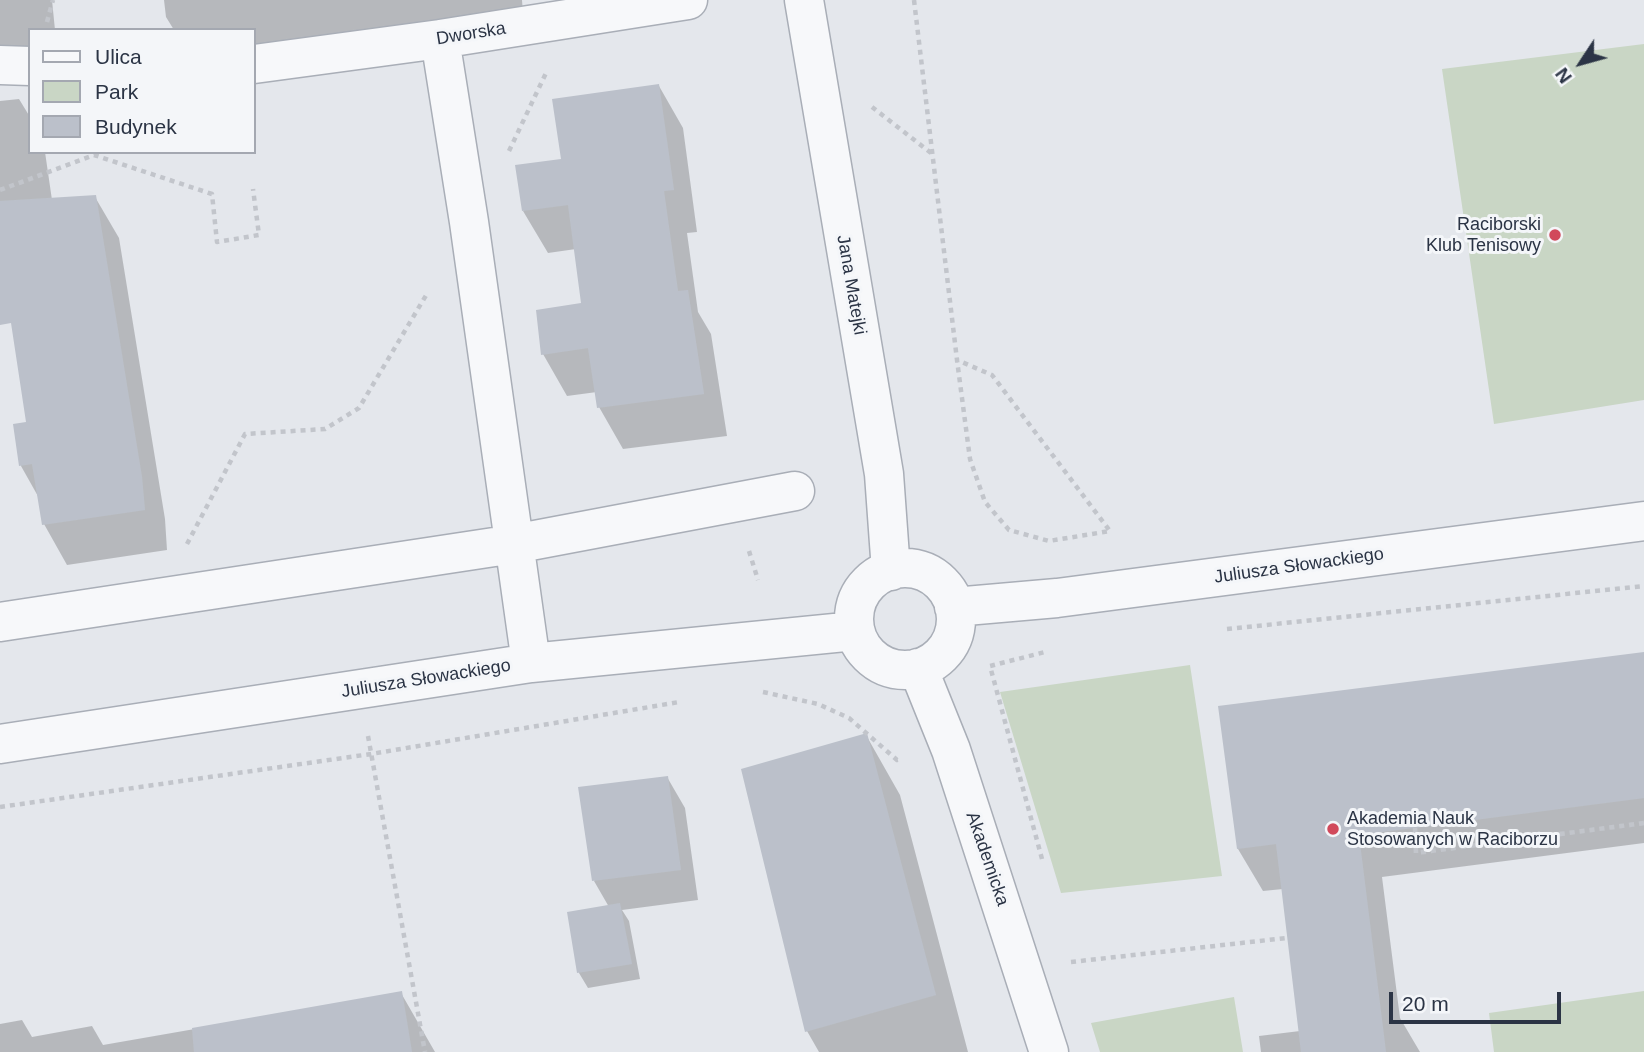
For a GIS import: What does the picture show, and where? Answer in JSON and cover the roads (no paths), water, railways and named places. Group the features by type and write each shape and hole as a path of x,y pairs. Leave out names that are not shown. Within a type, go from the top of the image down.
{"street":[{"name":"Dworska","path":"256,64 440,39 688,0"},
{"name":"Jana Matejki","path":"804,0 884,474 891,571"},
{"path":"440,39 470,222 531,663"},
{"path":"0,65 28,66"},
{"path":"0,622 514,544 795,491"},
{"name":"Juliusza Słowackiego","path":"954,607 1057,598 1644,521"},
{"path":"907,569 930,576 943,585 954,607 955,622 948,645 938,657 918,668 897,669 883,664 866,651 855,631 854,616 860,594 876,577 891,571 907,569"},
{"name":"Juliusza Słowackiego","path":"0,744 531,663 855,631"},
{"name":"Akademicka","path":"918,668 951,750 1049,1052"}],"place":[{"name":"Raciborski Klub Tenisowy","path":"1555,235"},
{"name":"Akademia Nauk Stosowanych w Raciborzu","path":"1333,829"}]}
